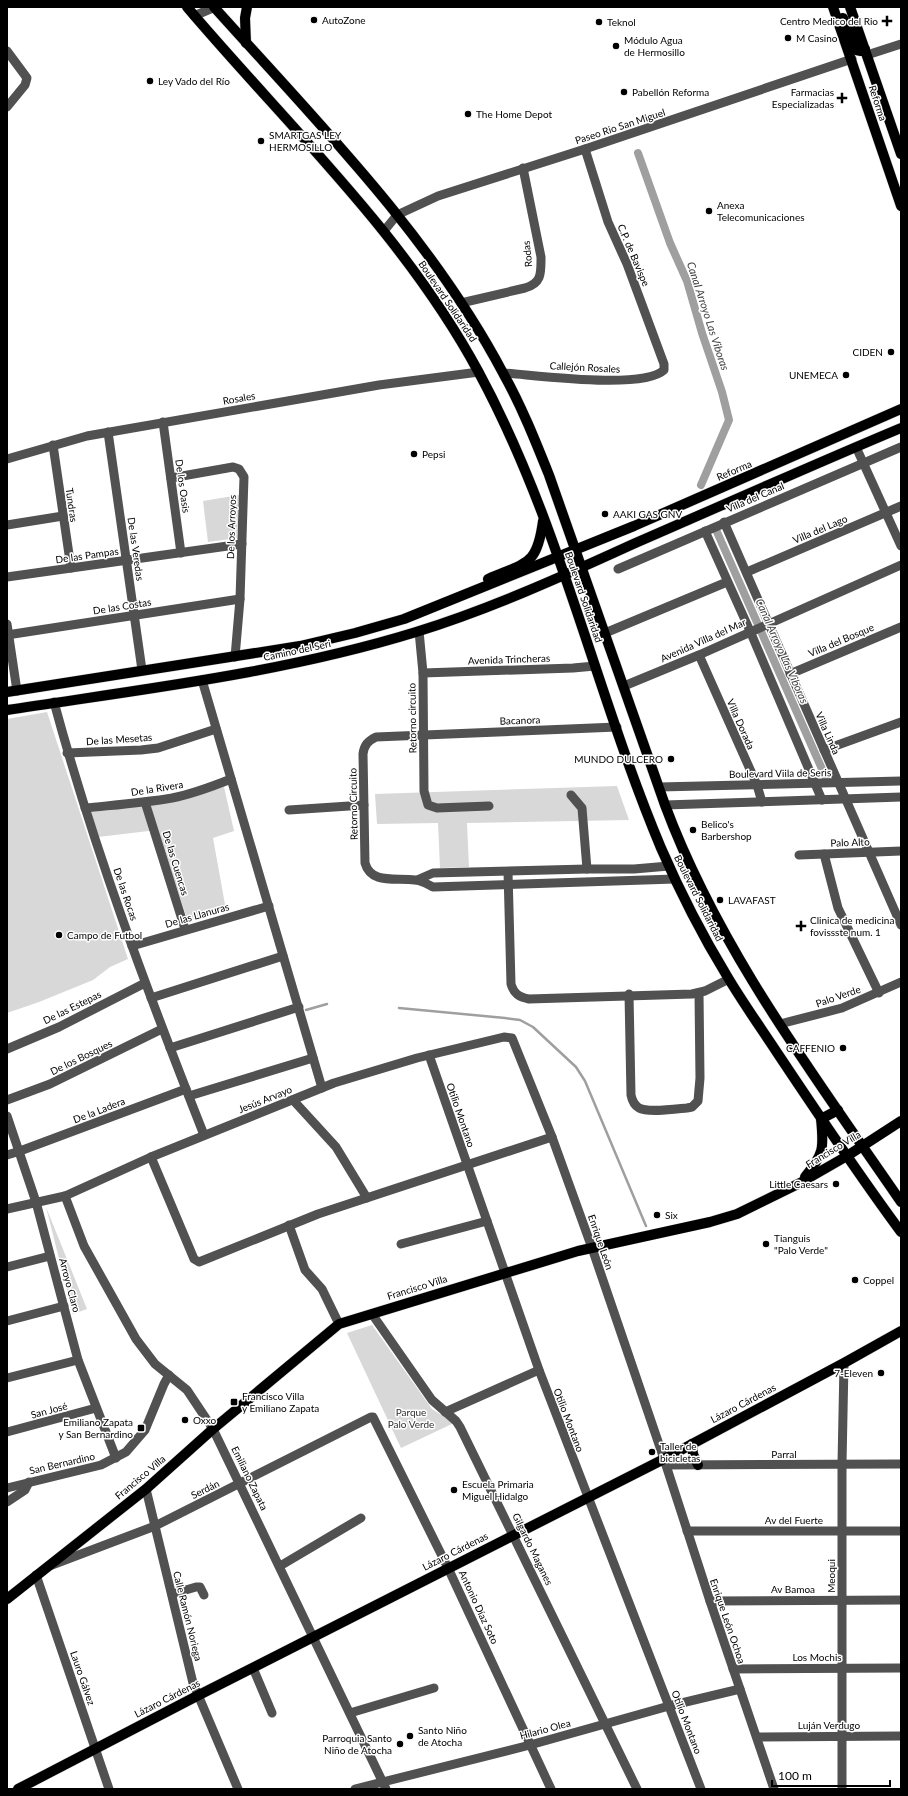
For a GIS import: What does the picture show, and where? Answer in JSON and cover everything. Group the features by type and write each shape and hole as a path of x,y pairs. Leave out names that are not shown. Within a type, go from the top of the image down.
{"main road":[{"name":"Boulevard Solidaridad","path":"187,7 384,231 436,304 478,372 504,423 565,574 642,801 669,866 701,932 729,980 822,1120 868,1188 901,1232"},
{"name":"Boulevard Solidaridad","path":"214,7 342,148 397,215 461,303 504,373 543,460 676,834 705,896 734,949 780,1024 901,1202"},
{"path":"246,43 245,18 247,7"},
{"name":"Reforma","path":"850,7 901,154"},
{"path":"833,9 843,17 856,50 866,52"},
{"name":"Reforma","path":"833,9 901,206"},
{"path":"853,64 861,77 874,108 879,110 884,108"},
{"name":"Reforma","path":"575,550 808,451 901,409"},
{"path":"581,568 815,464 901,428"},
{"path":"808,451 815,464"},
{"path":"451,601 476,584 531,559 538,550 541,540 543,519"},
{"name":"Camino del Seri","path":"12,692 142,670 300,646 355,633 404,619 575,550"},
{"name":"Camino del Seri","path":"7,710 281,667 379,643 419,631 508,599 581,568"},
{"path":"800,1183 820,1156 823,1140 822,1120 838,1110"},
{"name":"Francisco Villa","path":"7,1599 146,1489 213,1429 339,1324 592,1248 710,1222 737,1214 800,1183 847,1156 901,1121"},
{"name":"Lázaro Cárdenas","path":"18,1789 587,1497 665,1462 692,1444 901,1331"},
{"path":"692,1444 693,1454 698,1465"}],"street":[{"path":"194,16 214,7"},
{"path":"866,52 901,44"},
{"path":"7,51 27,78 25,84 7,107"},
{"name":"Paseo Rio San Miguel","path":"397,215 438,196 853,64"},
{"name":"C.P. de Bavispe","path":"585,149 608,222 627,264 652,327 664,364 664,370"},
{"name":"Rodas","path":"461,303 534,286 537,283 541,268 541,257 523,168"},
{"path":"384,231 397,215"},
{"name":"Callejón Rosales","path":"504,373 613,380 636,379 659,373 664,370"},
{"name":"Rosales","path":"7,459 52,445 108,432 379,385 478,372"},
{"name":"De los Oasis","path":"163,422 181,553"},
{"name":"De las Veredas","path":"108,432 142,670"},
{"name":"Tundras","path":"52,445 71,568"},
{"path":"856,447 865,462 901,546"},
{"name":"Villa del Canal","path":"618,569 901,447"},
{"name":"De los Arroyos","path":"171,478 233,467 239,469 244,477 240,600 234,657"},
{"name":"Villa del Lago","path":"747,572 901,506"},
{"path":"7,525 63,516"},
{"name":"Villa Linda","path":"724,522 869,852 897,905 901,925"},
{"path":"705,531 727,582 751,631 822,800"},
{"name":"De las Pampas","path":"7,577 242,544"},
{"name":"Avenida Villa del Mar","path":"624,686 699,655 901,566"},
{"path":"605,633 727,582"},
{"name":"De las Costas","path":"8,635 240,600"},
{"path":"7,624 12,692"},
{"name":"Villa del Bosque","path":"790,674 901,627"},
{"name":"Retorno circuito","path":"419,631 423,673 424,791 428,805 436,808 489,806"},
{"name":"Villa Dorada","path":"699,655 757,785 762,802"},
{"name":"Avenida Trincheras","path":"423,673 595,666"},
{"path":"202,680 322,1088"},
{"name":"De las Rocas","path":"54,702 67,753 132,946 162,1029 204,1135"},
{"path":"824,750 901,722"},
{"name":"Bacanora","path":"423,734 617,728"},
{"name":"De las Mesetas","path":"67,753 158,748 216,729"},
{"name":"Retorno Circuito","path":"416,880 378,878 372,876 367,870 365,863 363,754 365,744 369,740 376,737 423,734"},
{"path":"896,781 901,778"},
{"name":"De la Rivera","path":"85,808 145,802 192,793 231,779"},
{"name":"Boulevard Viila de Seris","path":"659,787 896,781"},
{"path":"571,795 582,808 587,869"},
{"path":"665,804 901,797"},
{"name":"De las Cuencas","path":"145,802 185,929"},
{"path":"289,810 364,805"},
{"name":"Palo Alto","path":"799,855 901,851"},
{"path":"824,854 838,908 879,994"},
{"path":"416,880 433,873 634,869 669,866"},
{"path":"634,869 635,881"},
{"path":"508,872 509,968 511,984 515,994 521,997 529,999 628,994 699,993 729,980"},
{"path":"416,880 433,887 675,879"},
{"name":"De las Llanuras","path":"132,946 185,929 269,906"},
{"path":"151,998 283,956"},
{"name":"Palo Verde","path":"780,1024 842,1008 879,994 901,982"},
{"name":"De las Estepas","path":"7,1049 59,1026 145,983"},
{"path":"628,994 631,1095 634,1105 638,1108 651,1109 687,1108 692,1107 698,1101 700,1078 699,993"},
{"path":"170,1048 298,1007"},
{"name":"De los Bosques","path":"7,1100 50,1084 162,1029"},
{"name":"Jesús Arvayo","path":"7,1209 65,1196 204,1135 348,1078 429,1055 510,1037"},
{"name":"Enrique León","path":"510,1037 514,1039 552,1137 592,1248 665,1462"},
{"name":"Otilio Montano","path":"429,1055 504,1274 539,1370 701,1789"},
{"name":"De la Ladera","path":"7,1155 187,1092 313,1058"},
{"path":"293,1100 336,1147 367,1198"},
{"name":"Arroyo Claro","path":"7,1116 36,1202 78,1360 116,1458"},
{"path":"152,1157 194,1259 196,1261 203,1261 289,1225 552,1137"},
{"name":"Emiliano Zapata","path":"65,1196 84,1246 123,1317 146,1353 155,1364 187,1390 213,1429 241,1484 385,1785"},
{"path":"402,1244 487,1221"},
{"path":"289,1225 305,1270 322,1289 339,1324"},
{"path":"7,1267 50,1256"},
{"path":"7,1321 64,1306"},
{"name":"Gilgardo Maganes","path":"372,1314 427,1393 437,1405 456,1421 460,1427 514,1534 637,1789"},
{"path":"7,1378 78,1360"},
{"name":"Meoqui","path":"842,1789 842,1464 844,1363"},
{"path":"445,1412 539,1370"},
{"name":"San Bernardino","path":"7,1488 101,1465 126,1452 145,1430 169,1375"},
{"name":"San José","path":"7,1432 96,1408"},
{"name":"Serdán","path":"40,1572 155,1526 241,1484 371,1417"},
{"name":"Antonio Díaz Soto","path":"371,1417 374,1418 448,1568 551,1789"},
{"name":"Parral","path":"665,1462 698,1465 901,1464"},
{"name":"Enrique León Ochoa","path":"665,1462 686,1531 774,1789"},
{"path":"7,1502 25,1490 29,1482"},
{"name":"Calle Ramón Noriega","path":"146,1489 198,1696 238,1789"},
{"path":"280,1566 361,1518"},
{"name":"Av del Fuerte","path":"686,1531 901,1531"},
{"name":"Lauro Gálvez","path":"40,1572 109,1789"},
{"path":"172,1594 200,1587 204,1595"},
{"name":"Av Bamoa","path":"710,1601 901,1600"},
{"path":"253,1668 272,1713"},
{"name":"Los Mochis","path":"733,1669 901,1668"},
{"path":"350,1714 434,1688"},
{"name":"Hilario Olea","path":"355,1789 385,1785 606,1723 740,1689"},
{"name":"Luján Verdugo","path":"757,1737 901,1736"}],"green space":[{"path":"239,495 237,538 208,542 203,501"},
{"path":"47,712 128,959 110,967 93,980 7,1013 7,719"},
{"path":"617,786 629,820 467,823 469,867 440,868 438,823 377,824 375,794"},
{"path":"224,787 234,831 213,838 226,910 188,921 157,830 98,837 89,811 179,801"},
{"path":"46,1207 87,1309 73,1314"},
{"name":"Parque Palo Verde","path":"372,1325 432,1409 454,1423 401,1448 347,1333"}],"waterway":[{"name":"Canal Arroyo Las Viboras","path":"638,153 670,243 687,281 702,333 722,392 729,420 701,485"},
{"name":"Canal Arroyo Las Viboras","path":"717,532 826,778"},
{"path":"306,1010 327,1004"},
{"path":"399,1008 520,1020 533,1027 576,1067 585,1081 646,1226"}],"place":[{"name":"AutoZone","path":"314,20"},
{"name":"Centro Medico del Rio","path":"887,21"},
{"name":"Teknol","path":"599,22"},
{"name":"M Casino","path":"788,38"},
{"name":"Módulo Agua de Hermosillo","path":"616,46"},
{"name":"Ley Vado del Río","path":"150,81"},
{"name":"Pabellón Reforma","path":"624,92"},
{"name":"Farmacias Especializadas","path":"842,98"},
{"name":"The Home Depot","path":"468,114"},
{"name":"SMARTGAS LEY HERMOSILLO","path":"261,141"},
{"name":"Anexa Telecomunicaciones","path":"709,211"},
{"name":"CIDEN","path":"891,352"},
{"name":"UNEMECA","path":"846,375"},
{"name":"Pepsi","path":"414,454"},
{"name":"AAKI GAS GNV","path":"605,514"},
{"name":"MUNDO DULCERO","path":"671,759"},
{"name":"Belico's Barbershop","path":"693,830"},
{"name":"LAVAFAST","path":"720,900"},
{"name":"Clinica de medicina fovissste num. 1","path":"801,926"},
{"name":"Campo de Futbol","path":"59,935"},
{"name":"CAFFENIO","path":"843,1048"},
{"name":"Little Caesars","path":"836,1184"},
{"name":"Six","path":"657,1215"},
{"name":"Tianguis \"Palo Verde\"","path":"766,1244"},
{"name":"Coppel","path":"855,1280"},
{"name":"7-Eleven","path":"881,1373"},
{"name":"Francisco Villa y Emiliano Zapata","path":"234,1402"},
{"name":"Oxxo","path":"185,1420"},
{"name":"Emiliano Zapata y San Bernardino","path":"141,1428"},
{"name":"Taller de bicicletas","path":"652,1452"},
{"name":"Escuela Primaria Miguel Hidalgo","path":"454,1490"},
{"name":"Santo Niño de Atocha","path":"410,1736"},
{"name":"Parroquia Santo Niño de Atocha","path":"400,1744"}]}
